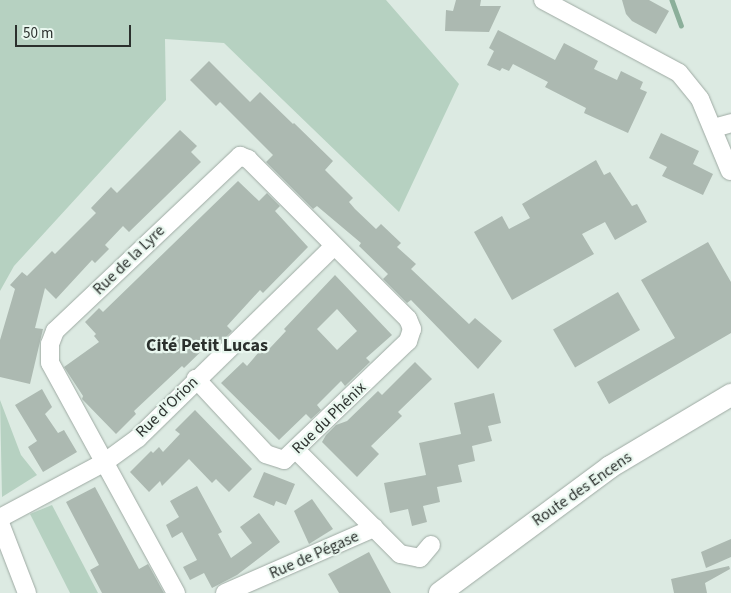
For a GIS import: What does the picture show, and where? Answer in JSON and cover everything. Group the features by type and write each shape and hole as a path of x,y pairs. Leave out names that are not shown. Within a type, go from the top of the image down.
{"street":[{"path":"543,0 679,73 700,99 714,128 730,171"},
{"path":"714,128 731,123"},
{"name":"Rue de la Lyre","path":"176,593 50,362 50,344 55,331 233,160 240,156 248,159 408,319 412,329"},
{"name":"Rue d'Orion","path":"0,518 105,462 138,438 196,379 334,246"},
{"name":"Rue du Phénix","path":"196,379 266,454 284,460 408,341 412,329"},
{"name":"Route des Encens","path":"440,593 610,467 731,395"},
{"name":"Rue de Pégase","path":"296,450 400,554 410,558 420,558 431,545"},
{"path":"0,523 27,593"},
{"name":"Rue de Pégase","path":"225,593 374,528"}],"green space":[{"path":"0,0 386,0 459,84 399,212 224,43 165,39 166,100 14,266 0,291"},
{"path":"0,400 21,455 37,475 2,497"},
{"path":"52,505 98,593 70,593 30,514"}],"building":[{"path":"456,0 481,0 480,6 501,6 489,32 445,31 446,10 453,11"},
{"path":"622,0 649,0 669,11 656,34 632,21 626,14"},
{"path":"498,30 555,60 564,43 598,61 594,69 617,80 621,71 643,82 640,89 647,92 628,133 584,113 586,108 545,87 548,82 513,64 509,71 502,68 500,71 487,65 494,51 489,48"},
{"path":"209,61 250,102 260,92 294,123 333,161 325,170 353,198 349,202 355,209 376,229 381,224 401,243 397,247 416,264 411,269 469,324 475,318 502,341 478,369 411,300 407,303 383,279 388,274 359,246 361,243 317,206 313,209 266,162 273,155 220,102 216,106 190,80"},
{"path":"180,130 197,146 191,152 201,162 129,232 123,226 105,245 109,249 95,263 92,260 56,299 45,288 35,328 43,329 30,384 0,377 0,340 15,289 10,285 22,272 27,276 52,251 55,254 96,213 91,208 111,187 117,193"},
{"path":"661,133 699,151 693,164 713,174 703,195 662,176 667,167 649,158"},
{"path":"596,160 604,175 610,172 632,206 637,204 647,222 615,240 605,222 582,234 594,254 512,300 474,232 502,216 509,229 530,218 522,204"},
{"path":"238,181 259,201 267,193 280,206 275,211 308,247 263,293 260,290 227,326 232,331 221,342 216,337 184,368 182,366 134,411 136,414 116,434 82,399 83,396 64,367 99,342 94,336 96,334 85,322 99,308 103,312"},
{"path":"708,242 731,282 731,333 609,404 597,382 675,338 641,280"},
{"path":"335,275 392,335 366,358 370,362 345,386 341,381 317,405 321,410 311,419 306,414 279,440 221,383 243,362 247,366 265,345 270,348 286,331 284,329","holes":["337,309 357,331 337,350 317,329"]},
{"path":"618,292 640,330 575,368 553,330"},
{"path":"415,362 432,379 398,412 402,416 371,446 379,454 357,477 322,442 336,425 347,421 378,391 382,395"},
{"path":"42,389 52,407 45,414 58,433 64,430 77,452 43,472 28,447 37,441 15,405"},
{"path":"494,393 501,423 488,426 492,441 472,446 475,461 458,465 462,482 437,487 440,502 423,506 427,522 412,526 408,509 390,513 384,483 426,475 419,443 461,434 454,403"},
{"path":"195,410 252,469 229,492 216,479 212,483 189,459 162,486 160,481 149,492 130,472 151,451 153,453 159,447 163,452 180,434 175,430"},
{"path":"264,472 295,484 286,505 276,501 274,506 253,497"},
{"path":"197,486 222,532 218,534 231,558 252,543 240,527 259,513 280,542 237,575 212,588 204,573 190,580 183,567 197,560 182,532 172,538 166,525 179,517 170,501"},
{"path":"95,487 139,569 148,564 164,593 102,593 90,570 99,565 66,502"},
{"path":"312,499 333,529 309,544 294,511"},
{"path":"731,539 731,557 706,568 701,552"},
{"path":"369,552 391,593 339,593 328,574"},
{"path":"729,566 730,569 705,583 707,593 674,593 671,579"}],"waterway":[{"path":"672,0 681,25"}],"district":[{"name":"Cité Petit Lucas","path":"207,346"}]}
